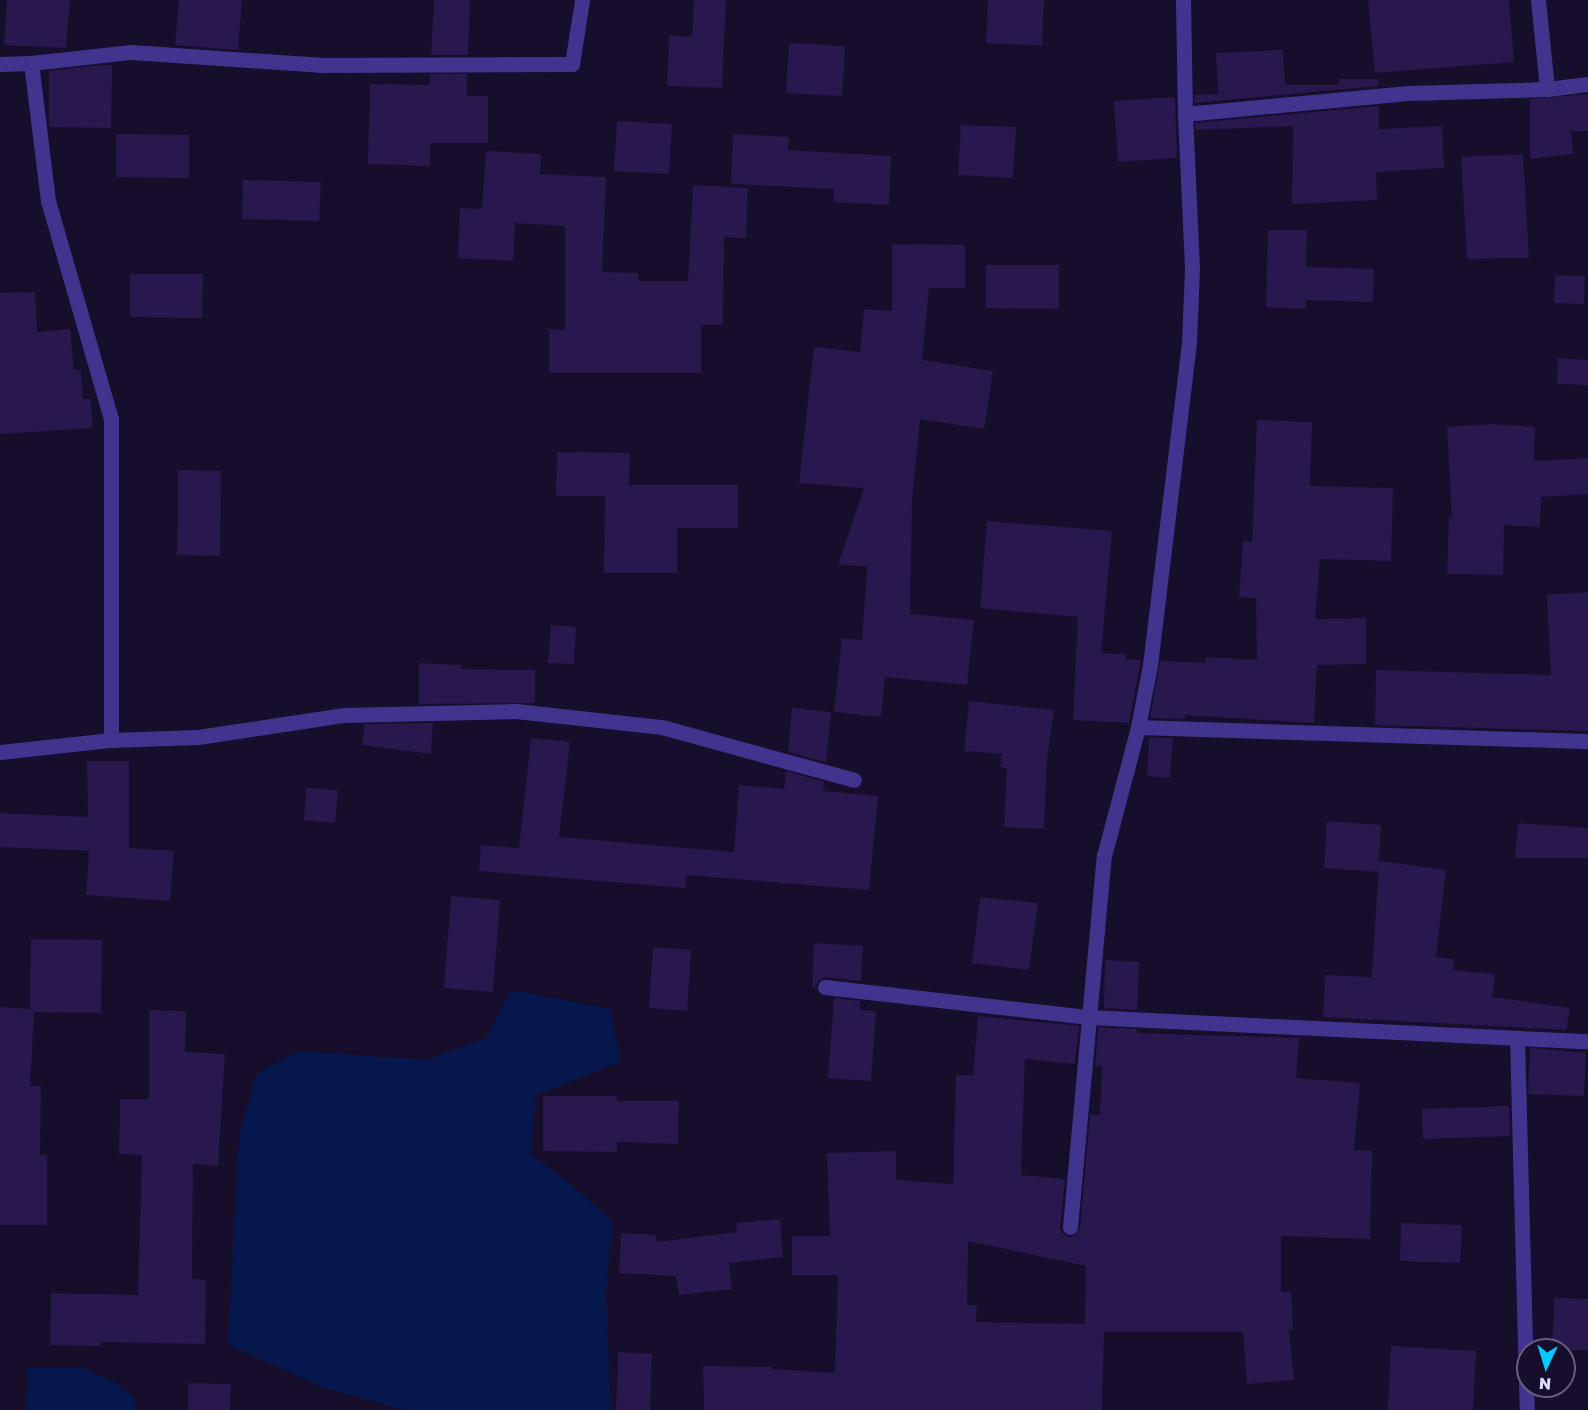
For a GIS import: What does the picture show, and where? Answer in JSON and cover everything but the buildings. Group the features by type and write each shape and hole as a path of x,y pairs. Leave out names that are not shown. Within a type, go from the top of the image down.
{"street":[{"path":"0,64 31,63 131,52 320,65 572,64 582,0"},
{"path":"1070,1227 1104,856 1138,727 1150,664 1188,343 1192,268 1185,114 1184,0"},
{"path":"1538,0 1547,89"},
{"path":"31,63 48,201 111,419 111,740"},
{"path":"1185,114 1408,93 1547,89 1588,84"},
{"path":"0,752 111,740 198,737 344,716 516,711 662,727 854,780"},
{"path":"1138,727 1588,741"},
{"path":"825,987 1089,1017 1588,1041"},
{"path":"1517,1038 1527,1410"}],"shaded area":[{"path":"511,990 611,1009 620,1062 536,1095 530,1154 571,1184 612,1221 606,1295 611,1410 404,1410 322,1387 228,1344 239,1135 257,1074 298,1051 426,1060 486,1038"},
{"path":"28,1368 83,1368 116,1383 135,1398 136,1410 26,1410"}]}
